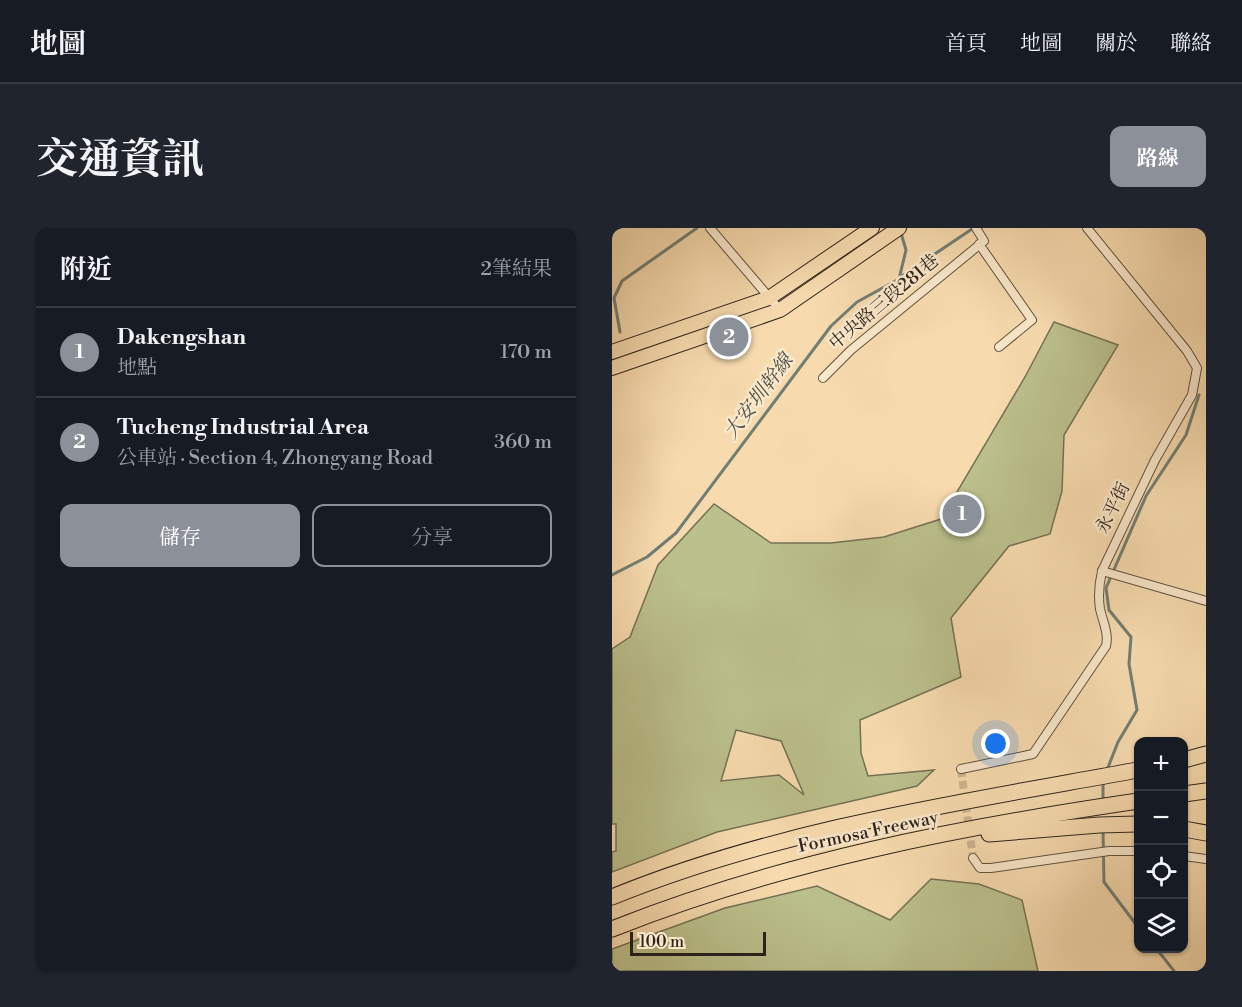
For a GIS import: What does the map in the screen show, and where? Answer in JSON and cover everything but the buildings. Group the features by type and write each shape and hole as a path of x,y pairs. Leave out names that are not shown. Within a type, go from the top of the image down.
{"highway":[{"path":"1188,761 1206,754"},
{"path":"1188,762 1206,761"},
{"name":"Formosa Freeway","path":"612,897 706,863 800,837 983,798 1134,771"},
{"path":"1188,793 1206,791"},
{"name":"Formosa Freeway","path":"612,929 716,892 809,864 985,826 1134,802"},
{"path":"809,864 986,835 1103,824 1134,824"},
{"path":"1188,829 1206,833"}],"main road":[{"path":"612,352 770,298 872,228"},
{"path":"612,368 780,310 896,230"}],"street":[{"path":"710,228 780,310"},
{"path":"976,228 984,241 979,244 1032,320 999,347"},
{"name":"永平街","path":"962,769 1033,754 1106,646 1108,639 1100,607 1099,586 1102,571 1155,460 1183,416 1197,378 1197,368 1187,351 1087,228"},
{"name":"中央路三段281巷","path":"823,378 850,350 979,244"},
{"path":"1102,571 1206,601"},
{"path":"973,858 980,868 991,868 1109,851 1134,851"},
{"path":"1188,857 1206,859"}],"green space":[{"path":"1054,322 1118,345 1064,435 1062,491 1050,534 1009,546 951,618 961,677 860,720 861,753 868,776 934,770 917,786 717,832 612,872 612,852 616,851 616,824 612,824 612,649 630,637 658,565 714,504 771,543 831,543 884,537 941,519 1025,377","holes":["736,730 781,741 804,795 779,775 721,781"]},
{"path":"931,879 979,884 1022,900 1038,971 612,971 612,949 725,908 817,886 890,920"}],"waterway":[{"path":"620,332 614,298 622,281 697,228"},
{"path":"899,278 972,229"},
{"name":"大安圳幹線","path":"612,575 647,557 676,533 831,326 857,302 899,279 906,250 901,233"},
{"path":"1107,770 1118,742 1137,710 1129,664 1131,637 1109,610 1106,588 1146,496 1186,435 1199,395"},
{"path":"1103,782 1103,802"},
{"path":"1103,830 1104,882 1134,922"},
{"path":"1160,953 1174,971"}],"tunnel":[{"path":"961,769 973,858"}],"place":[{"name":"Tucheng Industrial Area","path":"729,337"},
{"name":"Dakengshan","path":"962,514"}]}
